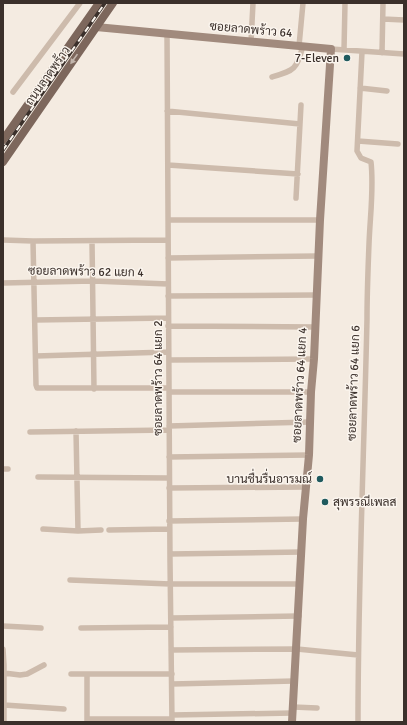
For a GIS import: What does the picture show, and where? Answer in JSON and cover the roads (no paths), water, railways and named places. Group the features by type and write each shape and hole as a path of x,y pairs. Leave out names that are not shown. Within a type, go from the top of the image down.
{"main road":[{"name":"ถนนลาดพร้าว","path":"3,140 99,3"},
{"name":"ถนนลาดพร้าว","path":"3,162 113,3"},
{"path":"86,21 96,27"}],"street":[{"path":"13,92 80,3"},
{"path":"251,42 253,3"},
{"path":"272,77 293,69 298,64 301,46 303,3"},
{"path":"344,50 346,3"},
{"path":"382,53 384,3"},
{"path":"383,19 404,20"},
{"name":"ซอยลาดพร้าว 64","path":"96,27 362,52 404,54"},
{"name":"ซอยลาดพร้าว 64 แยก 2","path":"167,34 169,521 172,719"},
{"name":"ซอยลาดพร้าว 64 แยก 4","path":"293,714 303,519 314,359 320,220 331,49"},
{"name":"ซอยลาดพร้าว 64 แยก 6","path":"358,722 358,655 369,244 372,190 371,162 361,158 357,151 362,52"},
{"path":"360,88 387,91"},
{"path":"296,198 301,105"},
{"path":"167,111 300,124"},
{"path":"358,140 398,144"},
{"path":"168,165 298,174"},
{"path":"168,220 320,220"},
{"path":"3,240 168,240"},
{"path":"33,241 37,388 311,392"},
{"path":"92,241 94,389"},
{"path":"168,258 318,256"},
{"name":"ซอยลาดพร้าว 62 แยก 4","path":"3,283 33,281 93,281 168,284"},
{"path":"168,296 316,295"},
{"path":"35,320 168,318"},
{"path":"168,326 315,327"},
{"path":"36,356 168,352"},
{"path":"168,360 314,359"},
{"path":"30,432 310,422"},
{"path":"76,431 78,531"},
{"path":"169,457 308,455"},
{"path":"38,477 169,478"},
{"path":"169,488 306,487"},
{"path":"169,521 303,519"},
{"path":"43,529 78,531 101,530"},
{"path":"109,530 170,529"},
{"path":"170,554 302,552"},
{"path":"70,580 170,584 300,584"},
{"path":"171,618 299,616"},
{"path":"3,626 41,628"},
{"path":"80,628 171,627"},
{"path":"3,649 4,722"},
{"path":"171,650 297,649 358,655"},
{"path":"4,673 20,675 27,674 44,665"},
{"path":"71,674 172,674"},
{"path":"87,674 87,721 172,719 180,715 293,714 317,708"},
{"path":"172,684 294,681"},
{"path":"4,701 64,709"}],"railway":[{"path":"3,150 105,3"}],"place":[{"name":"7-Eleven","path":"347,58"},
{"name":"บานชื่นรื่นอารมณ์","path":"320,479"},
{"name":"สุพรรณีเพลส","path":"325,502"}]}
